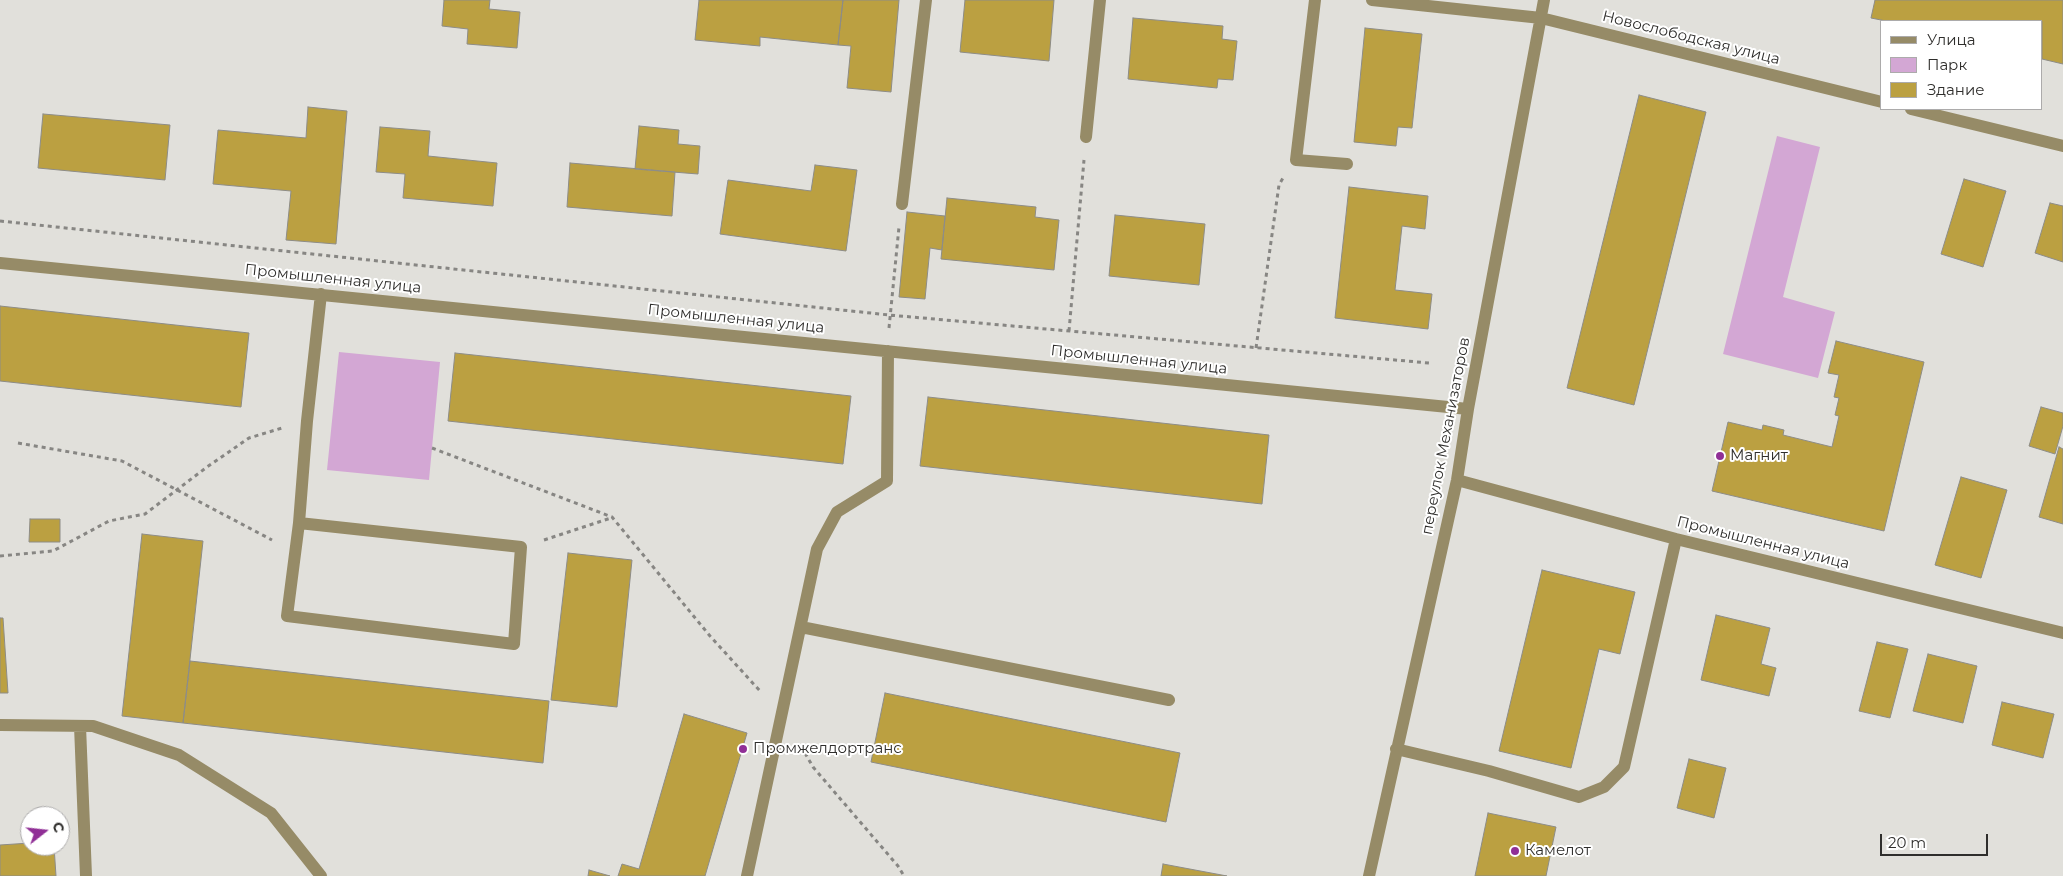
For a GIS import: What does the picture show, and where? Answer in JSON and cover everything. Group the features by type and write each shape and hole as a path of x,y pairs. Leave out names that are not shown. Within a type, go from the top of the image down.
{"street":[{"path":"902,204 926,0"},
{"path":"1086,137 1100,0"},
{"path":"1314,0 1296,160 1347,164"},
{"name":"Новослободская улица","path":"1372,0 1541,18 1880,102"},
{"name":"переулок Механизаторов","path":"1369,876 1456,480 1544,0"},
{"path":"1915,110 2063,146"},
{"name":"Промышленная улица","path":"0,263 1468,409"},
{"path":"299,523 521,548 514,644 287,616 299,523 307,421 321,294"},
{"path":"747,876 818,549 837,512 888,481 888,351"},
{"name":"Промышленная улица","path":"1456,480 1676,539 2063,633"},
{"path":"1396,749 1489,771 1579,797 1604,787 1624,767 1676,539"},
{"path":"801,627 1169,700"},
{"path":"0,725 93,726 179,755 271,813 321,876"},
{"path":"80,726 86,876"}],"path":[{"path":"1069,331 1086,137"},
{"path":"1256,348 1278,185 1296,160"},
{"path":"888,351 889,315 902,204"},
{"path":"0,221 889,315 1429,363"},
{"path":"0,556 53,551 109,521 145,514 249,438 307,421"},
{"path":"18,443 122,461 295,552"},
{"path":"432,448 612,518 710,636 782,714 813,767 898,866 904,876"},
{"path":"521,548 612,518"}],"green space":[{"path":"1777,136 1820,147 1783,297 1835,312 1818,378 1723,354"},
{"path":"339,352 440,362 429,480 327,470"}],"building":[{"path":"444,0 490,0 489,9 520,12 517,48 467,44 468,29 442,26"},
{"path":"699,0 843,0 838,45 760,37 760,46 695,40"},
{"path":"843,0 899,0 891,92 847,88 851,46 838,45"},
{"path":"965,0 1054,0 1049,61 960,52"},
{"path":"1875,0 2063,0 2063,64 2043,59 2043,20 1881,20 1871,18"},
{"path":"1133,18 1223,26 1222,39 1237,41 1233,80 1218,79 1217,88 1128,79"},
{"path":"1365,28 1422,34 1412,128 1398,127 1396,146 1354,142"},
{"path":"1639,95 1706,112 1634,405 1567,388"},
{"path":"308,107 347,111 336,244 286,240 291,191 213,184 218,130 306,138"},
{"path":"43,114 170,125 165,180 38,168"},
{"path":"639,126 679,130 678,144 700,146 698,174 635,169"},
{"path":"380,127 430,131 428,156 497,163 493,206 403,198 405,174 376,172"},
{"path":"570,163 675,172 672,216 567,207"},
{"path":"815,165 857,170 846,251 720,234 728,180 811,191"},
{"path":"1964,179 2006,191 1983,267 1941,254"},
{"path":"1349,187 1428,196 1425,229 1402,226 1395,290 1432,294 1428,329 1335,318"},
{"path":"947,198 1036,207 1035,217 1059,220 1054,270 941,259"},
{"path":"2050,203 2063,206 2063,262 2035,253"},
{"path":"907,212 945,216 942,250 930,248 925,299 899,297"},
{"path":"1115,215 1205,224 1199,285 1109,276"},
{"path":"0,306 249,333 241,407 0,381"},
{"path":"1836,341 1924,362 1884,531 1712,491 1728,422 1762,430 1763,425 1784,430 1783,435 1832,447 1839,416 1835,415 1839,398 1834,397 1839,375 1828,373"},
{"path":"455,353 851,396 843,464 448,421"},
{"path":"928,397 1269,435 1262,504 920,466"},
{"path":"2041,407 2063,413 2063,426 2055,454 2029,446"},
{"path":"2059,447 2063,449 2063,524 2039,517"},
{"path":"1961,477 2007,490 1981,578 1935,565"},
{"path":"30,519 60,519 60,542 29,542"},
{"path":"142,534 203,541 183,723 122,716"},
{"path":"568,553 632,560 617,707 551,700"},
{"path":"1542,570 1635,592 1620,654 1599,649 1571,768 1499,751"},
{"path":"1716,615 1770,628 1761,664 1776,668 1769,696 1701,680"},
{"path":"0,618 3,618 8,693 0,693"},
{"path":"1877,642 1908,649 1890,718 1859,711"},
{"path":"1928,654 1977,666 1963,723 1913,711"},
{"path":"190,661 549,701 543,763 183,723"},
{"path":"885,693 1180,753 1166,822 871,762"},
{"path":"2002,702 2054,714 2043,758 1992,745"},
{"path":"684,714 747,733 705,876 618,876 622,864 639,869"},
{"path":"1689,759 1726,768 1714,818 1677,808"},
{"name":"Камелот","path":"1488,813 1556,827 1546,876 1475,876"},
{"path":"20,844 20,856 55,856 56,876 0,876 0,845"},
{"path":"1163,864 1227,876 1161,876"},
{"path":"589,870 610,876 588,876"}],"place":[{"name":"Магнит","path":"1720,456"},
{"name":"Промжелдортранс","path":"743,749"},
{"name":"Камелот","path":"1515,851"}]}
